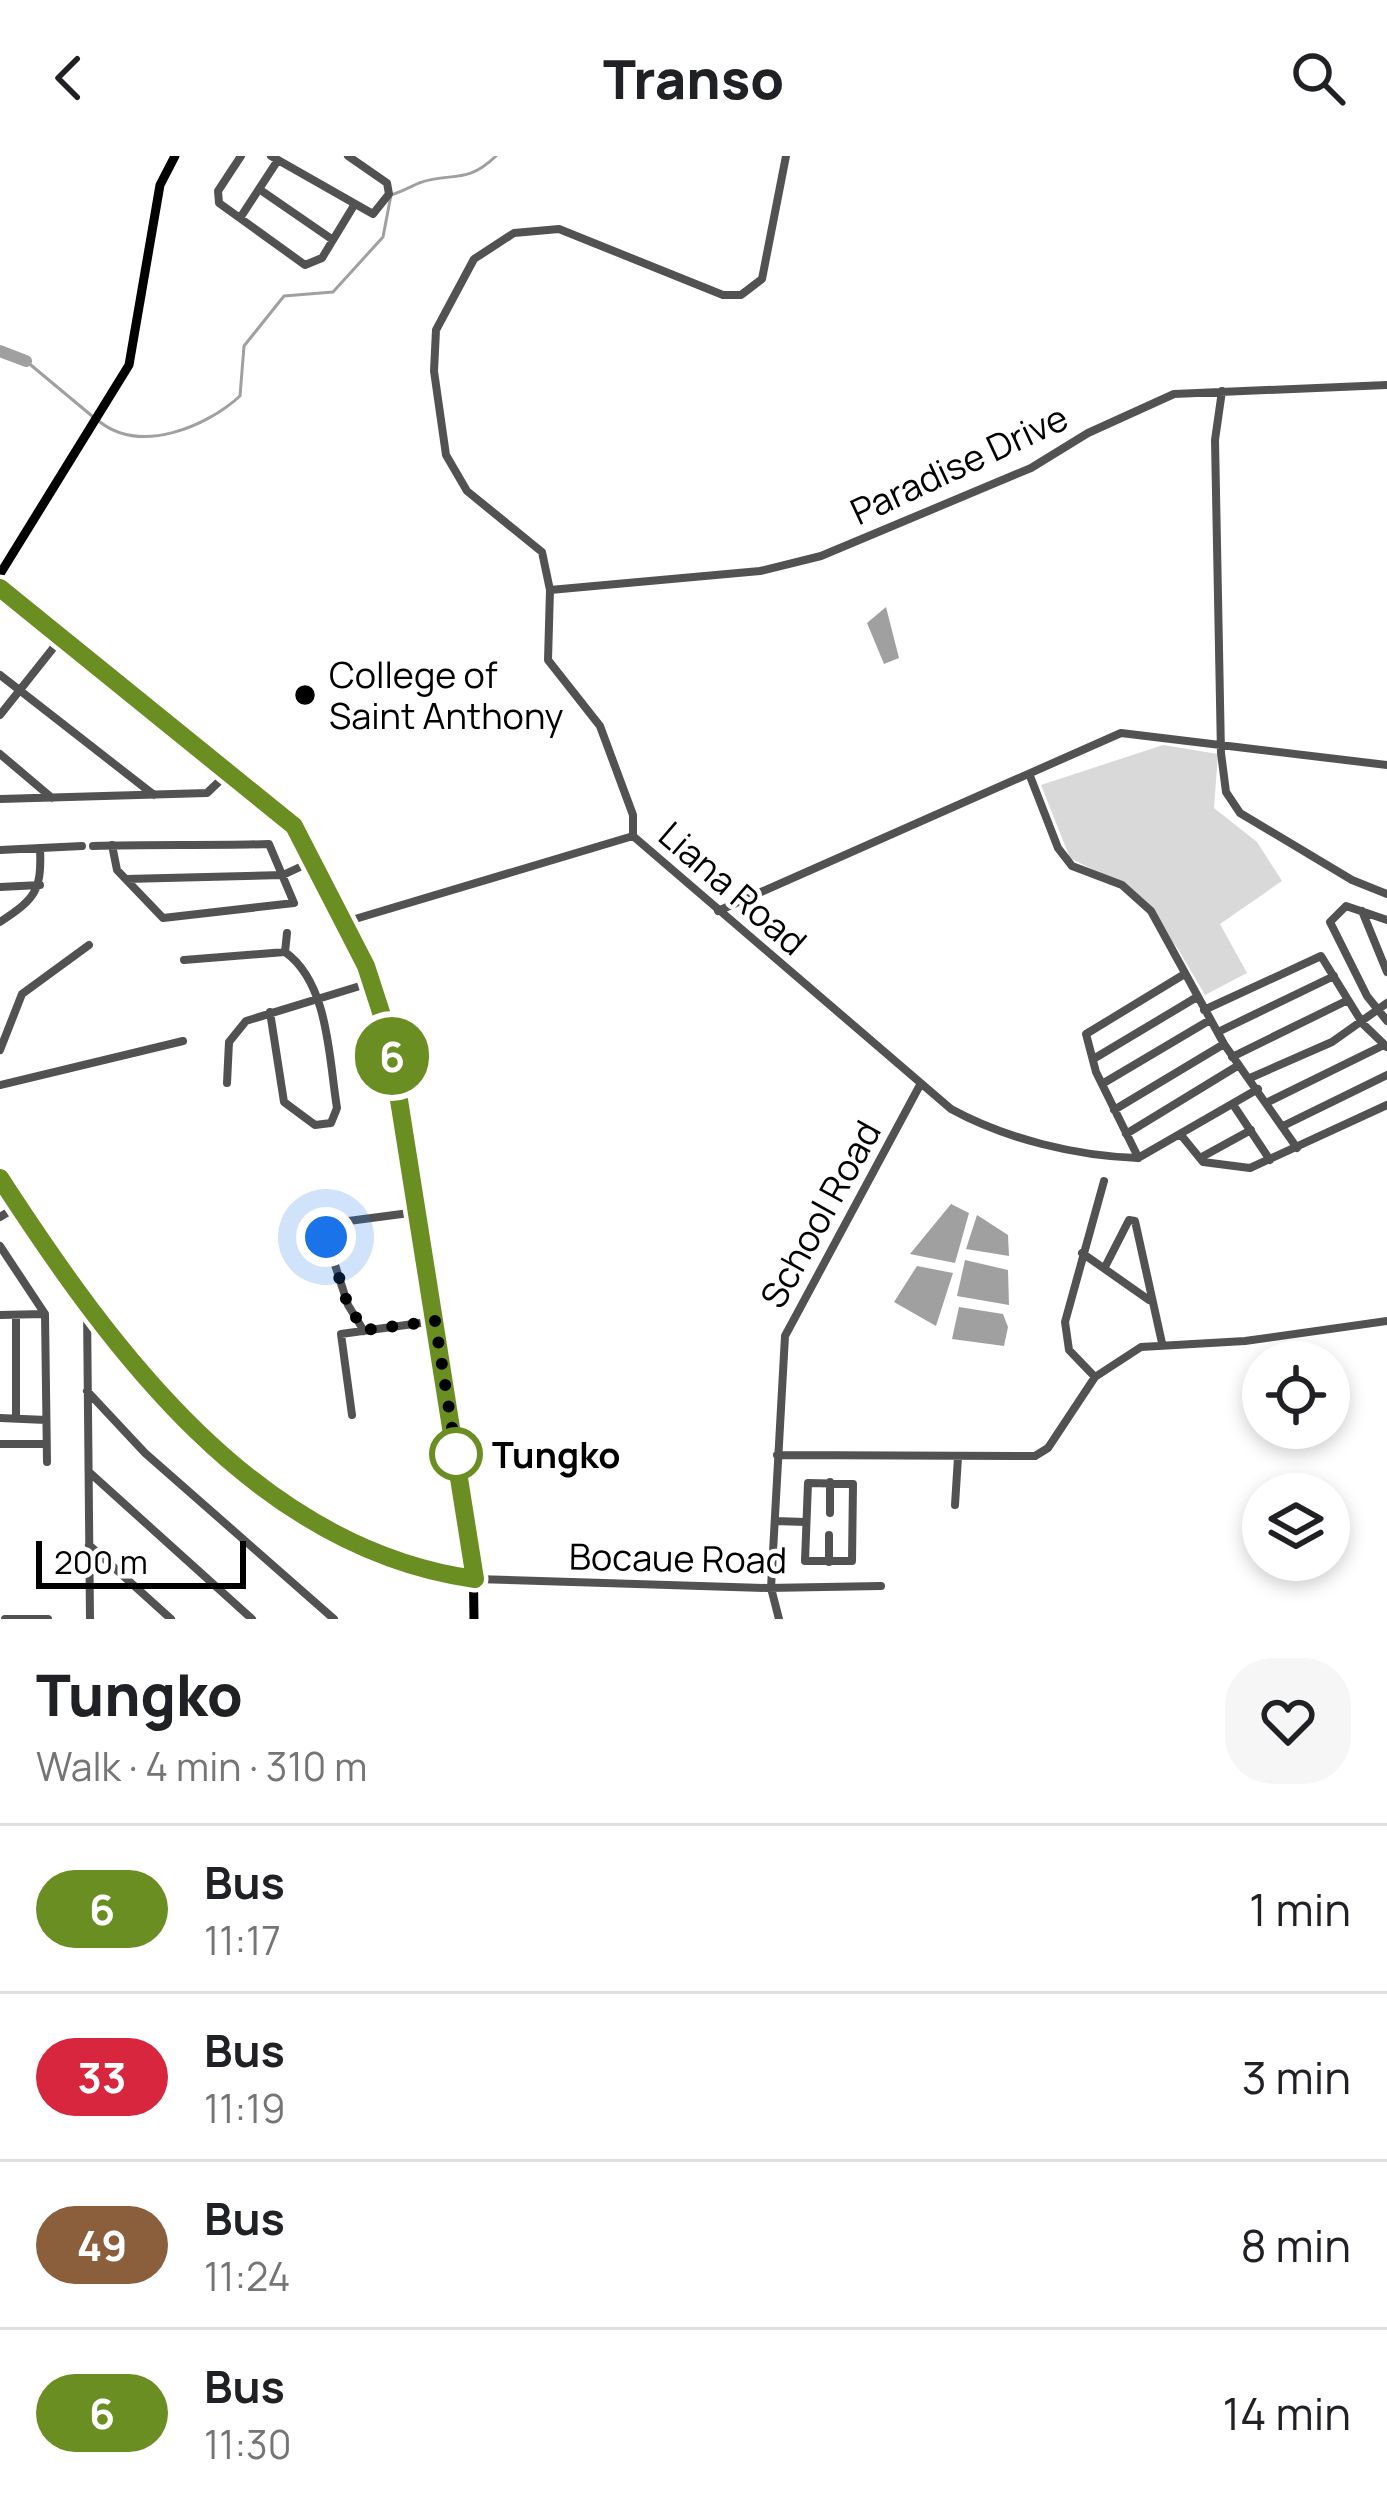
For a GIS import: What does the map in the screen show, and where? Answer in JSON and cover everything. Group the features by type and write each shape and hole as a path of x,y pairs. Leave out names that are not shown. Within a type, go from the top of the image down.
{"main road":[{"path":"0,574 94,428 135,348 160,185 175,156"},
{"path":"0,588 280,811 315,860 373,982 389,1037 435,1321 475,1579 474,1619"},
{"path":"0,1178 87,1307 176,1411 274,1496 380,1552 475,1579"}],"street":[{"path":"242,156 217,196 305,265 316,264 353,207"},
{"path":"240,218 274,158 353,207 373,214 389,188 348,156"},
{"name":"Liana Road","path":"786,156 762,279 747,292 723,295 572,232 536,227 514,233 474,260 439,321 434,371 450,469 466,491 542,551 550,590 548,660 600,726 633,815 633,836 920,1085 982,1126 1108,1157 1138,1158"},
{"path":"259,189 333,240"},
{"name":"Paradise Drive","path":"550,590 760,571 820,556 1031,468 1128,412 1174,394 1387,385"},
{"path":"1222,392 1215,440 1224,784 1240,813 1352,880 1387,895"},
{"path":"0,715 62,637"},
{"path":"0,675 154,795"},
{"path":"718,911 1121,733 1387,765"},
{"path":"0,754 52,798"},
{"path":"0,799 207,793 230,770"},
{"path":"1030,776 1067,860 1122,885 1151,911 1224,1044 1297,1148"},
{"path":"345,922 633,836"},
{"path":"0,850 112,845 269,844 294,903 166,918 124,879 112,861 112,845"},
{"path":"1,920 32,902 42,885 40,848"},
{"path":"124,879 284,874 315,860"},
{"path":"0,886 42,885"},
{"path":"1387,920 1344,906 1330,924 1377,1013 1387,1022"},
{"path":"1361,910 1387,973"},
{"path":"285,952 287,933"},
{"path":"0,1050 22,994 89,945"},
{"path":"184,960 285,952 299,964 318,1001 337,1108 324,1126 292,1113 284,1102 270,1012"},
{"path":"1204,1010 1321,956 1363,1024 1386,1046 1268,1102"},
{"path":"1184,975 1085,1035 1102,1084 1138,1158 1258,1089"},
{"path":"1219,1032 1334,976"},
{"path":"227,1083 233,1035 246,1022 373,982"},
{"path":"1095,1058 1197,997"},
{"path":"1126,1134 1236,1061 1348,1000"},
{"path":"1250,1078 1363,1024 1387,1003"},
{"path":"1102,1084 1210,1020"},
{"path":"0,1085 183,1041"},
{"path":"1114,1110 1224,1044"},
{"path":"1283,1126 1387,1075"},
{"name":"School Road","path":"779,1619 771,1588 788,1327 920,1085"},
{"path":"1234,1106 1270,1160"},
{"path":"1181,1135 1198,1159 1242,1169 1387,1106"},
{"path":"1198,1159 1251,1130"},
{"path":"1095,1377 1069,1350 1065,1322 1104,1181"},
{"path":"0,1217 18,1206"},
{"path":"364,1330 348,1305 326,1237 341,1222 417,1213"},
{"path":"1105,1267 1129,1220 1135,1221 1162,1342"},
{"path":"0,1246 45,1314 47,1462"},
{"path":"1082,1253 1150,1301"},
{"path":"87,1307 90,1619"},
{"path":"0,1315 45,1314"},
{"path":"16,1315 16,1418"},
{"path":"352,1415 341,1334 435,1321"},
{"path":"777,1455 958,1457 1045,1451 1095,1377 1119,1358 1162,1342 1245,1341 1387,1321"},
{"path":"88,1391 146,1454 334,1619"},
{"path":"0,1418 46,1420"},
{"path":"0,1444 45,1444"},
{"path":"955,1505 958,1457"},
{"path":"88,1471 251,1619"},
{"path":"830,1482 830,1513"},
{"path":"808,1483 854,1484 853,1558 805,1561 805,1522 808,1483"},
{"path":"775,1521 805,1522"},
{"path":"829,1535 829,1562"},
{"path":"88,1545 171,1619"},
{"name":"Bocaue Road","path":"475,1579 771,1588 881,1586"},
{"path":"5,1619 48,1619"}],"shaded area":[{"path":"886,607 899,658 884,664 867,623"},
{"path":"1163,745 1218,754 1214,808 1257,842 1282,881 1220,924 1247,973 1205,995 1178,949 1131,889 1070,858 1041,785"},
{"path":"951,1204 969,1213 955,1263 910,1254"},
{"path":"977,1215 1008,1235 1009,1256 966,1249"},
{"path":"965,1260 1008,1270 1009,1305 957,1296"},
{"path":"917,1266 953,1273 936,1326 894,1302"},
{"path":"959,1307 1003,1314 1008,1327 1004,1346 952,1339"}],"waterway":[{"path":"100,422 134,436 153,436 210,418 240,396 244,346 284,296 333,292 383,237 391,195 430,180 466,175 496,156"},
{"path":"0,351 26,361"},
{"path":"26,361 92,416"}],"bus line":[{"name":"6","path":"0,588 280,811 303,838 330,889 373,982 389,1037 475,1579 380,1552 316,1521 252,1479 176,1411 126,1354 74,1291 0,1178"}],"place":[{"name":"College of Saint Anthony","path":"305,695"},
{"name":"Tungko","path":"456,1454"}],"route":[{"path":"326,1237 325,1246 348,1305 364,1330 435,1321 457,1459 456,1454"}]}
